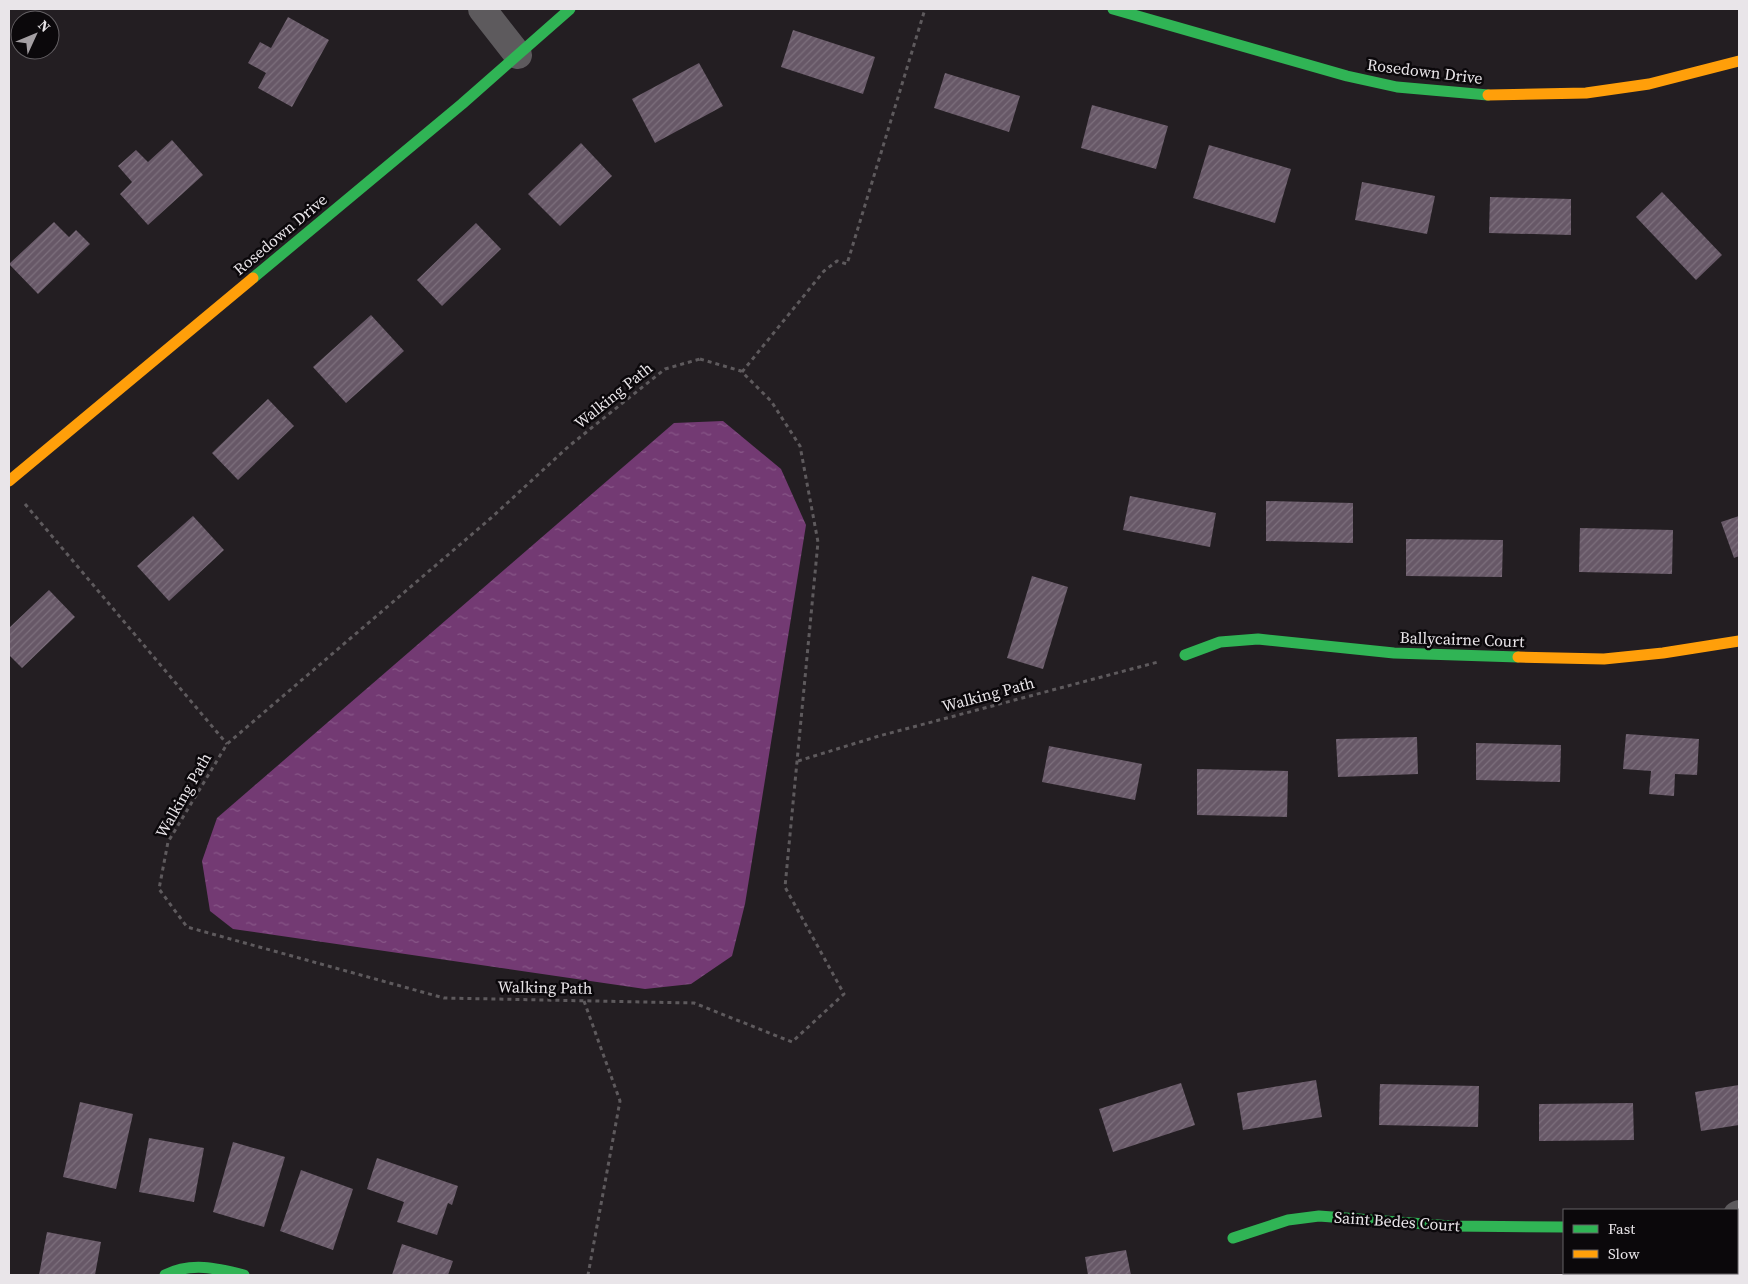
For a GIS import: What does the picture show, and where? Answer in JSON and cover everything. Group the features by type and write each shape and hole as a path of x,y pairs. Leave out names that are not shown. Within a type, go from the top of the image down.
{"street":[{"path":"482,9 518,55"},
{"name":"Rosedown Drive","path":"9,481 462,104 570,9"},
{"name":"Rosedown Drive","path":"1113,9 1348,76 1397,87 1447,93 1504,96 1586,92 1649,84 1739,61"},
{"name":"Ballycairne Court","path":"1185,655 1220,642 1258,638 1404,654 1604,659 1663,653 1739,641"},
{"name":"Saint Bedes Court","path":"1233,1238 1288,1220 1319,1216 1451,1226 1563,1227"},
{"path":"165,1275 184,1266 206,1266 244,1275"}],"path":[{"path":"742,372 824,271 837,261 847,264 925,9"},
{"name":"Walking Path","path":"700,359 742,372 771,401 800,446 818,542 785,887 844,994 792,1042 694,1003 444,998 187,927 159,889 168,842 226,744 490,518 569,446 665,369 700,359"},
{"name":"Walking Path","path":"22,500 226,744"},
{"name":"Walking Path","path":"797,761 879,736 1185,655"},
{"path":"584,1000 620,1101 588,1275"}],"water":[{"path":"723,421 781,469 806,525 745,904 732,956 691,984 645,989 233,929 210,911 202,861 217,818 674,423"}],"building":[{"path":"288,17 329,40 292,107 258,88 266,73 248,63 260,42 271,48"},
{"path":"793,30 875,57 863,94 781,67"},
{"path":"699,63 723,106 655,143 632,99"},
{"path":"945,73 1020,96 1009,132 934,108"},
{"path":"1092,105 1168,126 1156,169 1081,148"},
{"path":"172,140 203,175 148,225 120,194 132,182 118,166 136,150 148,162"},
{"path":"581,143 612,176 560,226 528,194"},
{"path":"1209,145 1291,169 1275,223 1193,198"},
{"path":"1362,182 1435,196 1427,234 1355,220"},
{"path":"1662,192 1722,255 1696,280 1636,217"},
{"path":"1490,197 1571,199 1571,235 1489,233"},
{"path":"54,222 69,237 76,230 90,244 38,294 9,264"},
{"path":"476,223 501,249 442,306 417,280"},
{"path":"371,315 404,351 346,403 313,367"},
{"path":"268,399 294,426 238,480 212,453"},
{"path":"1130,496 1216,513 1210,547 1123,530"},
{"path":"1266,501 1353,503 1353,543 1266,541"},
{"path":"193,516 224,550 169,601 137,566"},
{"path":"1739,516 1739,556 1734,558 1721,522"},
{"path":"1580,528 1673,530 1672,574 1579,572"},
{"path":"1406,539 1503,540 1502,577 1406,576"},
{"path":"1032,576 1068,587 1043,669 1007,658"},
{"path":"49,590 75,617 22,668 9,655 9,628"},
{"path":"1626,734 1699,739 1697,775 1675,774 1674,796 1649,794 1651,771 1623,769"},
{"path":"1417,737 1418,774 1338,777 1336,739"},
{"path":"1476,743 1561,745 1560,782 1476,780"},
{"path":"1049,746 1142,764 1135,800 1042,782"},
{"path":"1197,769 1288,771 1287,817 1197,815"},
{"path":"1316,1080 1322,1117 1243,1130 1237,1093"},
{"path":"1181,1083 1195,1125 1113,1152 1099,1109"},
{"path":"1380,1084 1479,1086 1478,1127 1379,1125"},
{"path":"1739,1085 1739,1125 1701,1131 1695,1092"},
{"path":"80,1102 133,1114 116,1189 63,1177"},
{"path":"1633,1103 1634,1140 1539,1141 1539,1104"},
{"path":"149,1138 204,1148 194,1202 139,1192"},
{"path":"233,1142 285,1157 264,1227 213,1212"},
{"path":"377,1158 458,1186 452,1205 448,1203 437,1235 397,1222 404,1202 367,1189"},
{"path":"301,1170 353,1189 333,1250 280,1231"},
{"path":"47,1232 101,1242 95,1275 39,1275"},
{"path":"402,1244 453,1261 448,1275 392,1275"},
{"path":"1126,1250 1131,1275 1088,1275 1085,1257"}],"traffic: fast":[{"path":"253,278 462,104 570,9"},
{"path":"1113,9 1347,76 1397,87 1488,95"},
{"path":"1185,655 1220,642 1258,639 1394,653 1518,657"},
{"path":"1233,1238 1288,1220 1319,1216 1451,1226 1563,1227"},
{"path":"165,1275 194,1267 214,1268 244,1275"}],"traffic: slow":[{"path":"1488,95 1586,93 1649,84 1739,61"},
{"path":"9,481 253,278"},
{"path":"1518,657 1604,659 1663,653 1739,641"}]}
